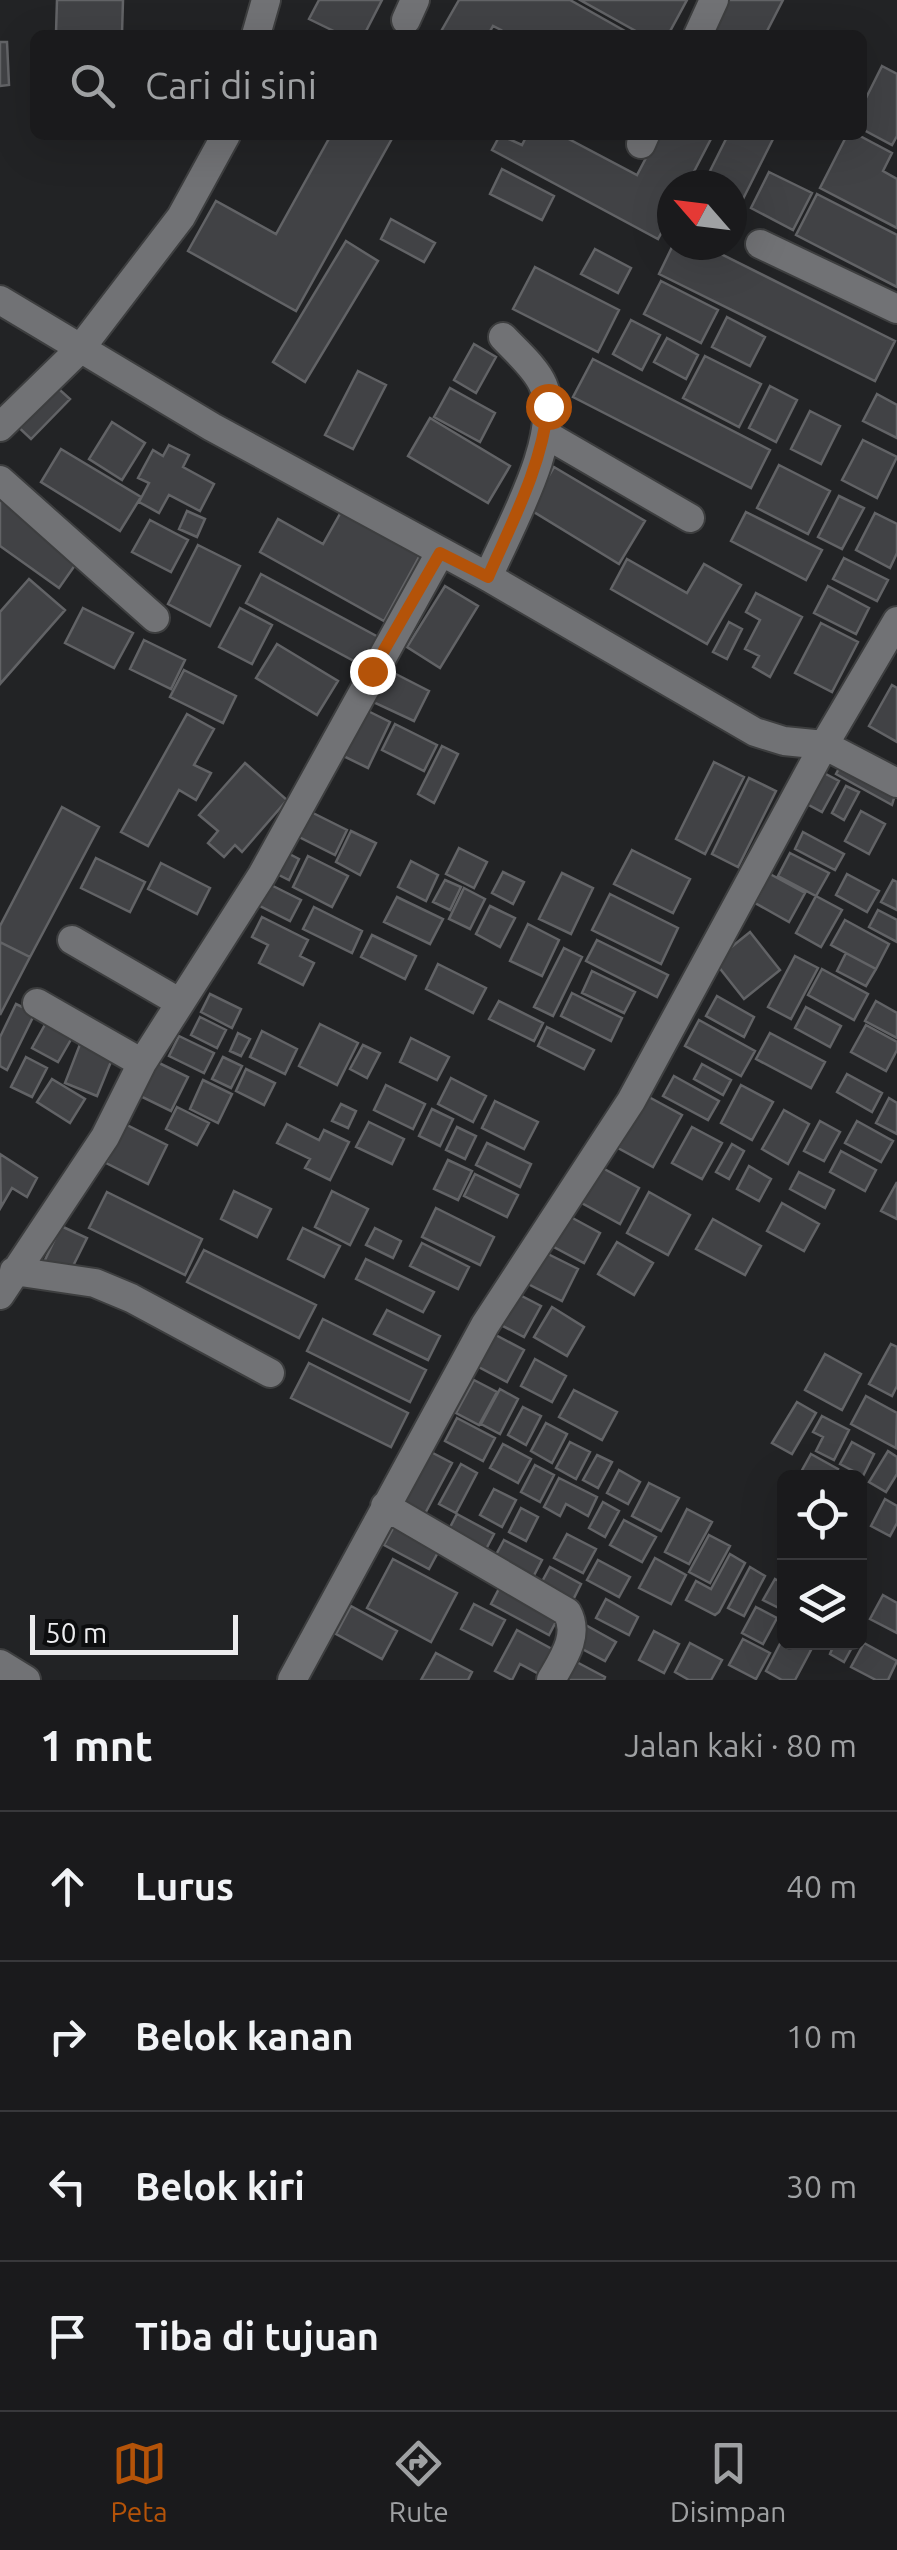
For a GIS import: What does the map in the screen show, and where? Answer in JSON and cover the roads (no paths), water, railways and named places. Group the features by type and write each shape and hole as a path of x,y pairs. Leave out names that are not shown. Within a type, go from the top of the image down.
{"street":[{"path":"257,30 266,0"},
{"path":"700,30 714,0"},
{"path":"0,427 80,349 181,217 223,140"},
{"path":"760,244 897,309"},
{"path":"0,300 755,732 784,741 824,745 897,783"},
{"path":"488,577 536,466 548,406 543,382 503,336"},
{"path":"545,434 690,518"},
{"path":"0,480 155,618"},
{"path":"7,1283 105,1137 178,1002 262,875 440,553"},
{"path":"292,1680 486,1325 631,1101 824,745 897,621"},
{"path":"72,940 178,1002"},
{"path":"36,1003 142,1063"},
{"path":"7,1283 96,1283 270,1373"},
{"path":"385,1506 566,1612 572,1632 551,1680"},
{"path":"0,1664 26,1680"}]}
